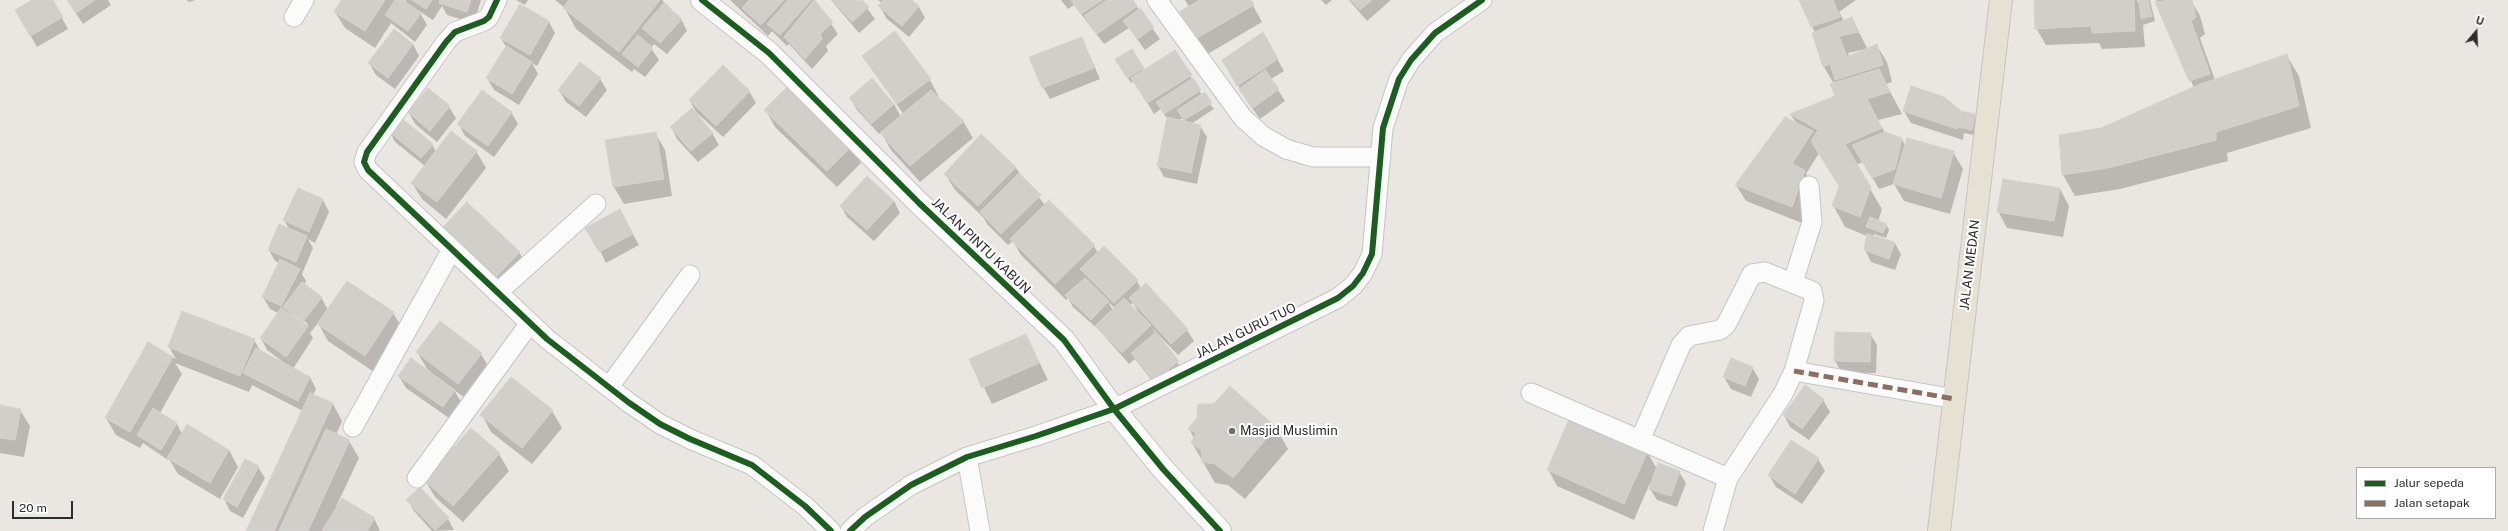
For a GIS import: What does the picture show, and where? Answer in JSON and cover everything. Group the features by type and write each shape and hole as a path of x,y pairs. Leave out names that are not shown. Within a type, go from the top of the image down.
{"main road":[{"name":"JALAN MEDAN","path":"1940,531 2001,0"}],"street":[{"path":"294,17 304,0"},
{"path":"496,0 489,16 484,21 455,32 450,37 368,152 364,162 368,170 451,251 547,339 660,424 690,440 752,465 805,506 831,531"},
{"name":"JALAN PINTU KABUN","path":"702,0 769,53 919,203 1064,340 1114,409 1163,469 1220,531"},
{"path":"1157,0 1244,118 1263,136 1286,149 1313,157 1381,157"},
{"name":"JALAN GURU TUO","path":"850,531 865,517 911,485 967,457 1036,436 1114,409 1338,298 1353,286 1363,273 1372,254 1384,128 1390,104 1399,79 1411,60 1435,33 1482,0"},
{"path":"1793,282 1812,222 1809,186"},
{"path":"497,293 596,204"},
{"path":"353,427 451,251"},
{"path":"1641,438 1681,345 1689,336 1720,330 1726,325 1752,274 1765,272 1810,289 1814,295 1794,371 1783,394 1728,478 1713,531"},
{"path":"609,387 690,275"},
{"path":"417,478 530,323"},
{"path":"1794,371 1955,399"},
{"path":"1531,393 1641,438 1728,478"},
{"path":"967,457 980,531"}],"building":[{"path":"32,0 53,0 63,17 30,36 15,10"},
{"path":"67,0 95,0 76,13"},
{"path":"341,0 385,0 365,31 334,12"},
{"path":"395,0 403,0 421,13 408,31 385,15"},
{"path":"412,0 432,0 426,9"},
{"path":"440,0 471,0 467,12 439,3"},
{"path":"569,0 660,0 619,52 563,8"},
{"path":"749,0 784,0 761,25 742,8"},
{"path":"788,0 811,0 780,35 767,24"},
{"path":"814,0 833,22 820,34 822,39 805,59 784,37"},
{"path":"832,0 862,0 869,7 852,22"},
{"path":"883,0 912,0 919,6 902,26 878,6"},
{"path":"1071,0 1102,0 1081,14"},
{"path":"1107,0 1133,0 1137,6 1097,34 1084,16"},
{"path":"1200,0 1251,0 1254,5 1195,39 1179,12"},
{"path":"1351,0 1372,0 1360,10"},
{"path":"1799,0 1833,0 1840,17 1811,27"},
{"path":"2034,0 2134,0 2135,31 2092,33 2091,26 2035,29"},
{"path":"2139,0 2148,0 2152,16 2141,19"},
{"path":"2192,0 2196,17 2191,21 2210,74 2189,81 2155,2"},
{"path":"664,3 682,19 660,43 642,28"},
{"path":"520,4 549,21 530,55 500,38"},
{"path":"1140,8 1154,27 1138,39 1123,21"},
{"path":"1852,17 1859,32 1839,36 1847,57 1877,44 1883,65 1835,80 1830,64 1823,67 1812,33"},
{"path":"394,29 413,44 388,78 368,63"},
{"path":"895,31 931,79 897,104 862,56"},
{"path":"1263,32 1278,59 1237,86 1222,60"},
{"path":"638,35 653,48 638,67 622,54"},
{"path":"1082,37 1094,68 1042,88 1029,57"},
{"path":"506,46 532,62 512,94 486,78"},
{"path":"1132,49 1144,68 1127,78 1115,59"},
{"path":"1175,50 1192,75 1147,103 1131,78"},
{"path":"2287,54 2299,106 2216,132 2216,140 2108,168 2062,175 2059,135 2101,128 2198,85"},
{"path":"580,62 601,78 579,106 558,90"},
{"path":"723,65 750,91 716,126 689,100"},
{"path":"1879,69 1890,92 1867,99 1882,128 1845,144 1871,187 1860,217 1832,206 1839,186 1811,141 1818,130 1790,114 1835,96 1830,84"},
{"path":"1265,70 1279,89 1253,108 1239,89"},
{"path":"872,78 894,104 871,124 849,98"},
{"path":"1193,78 1201,90 1164,114 1156,102"},
{"path":"789,85 852,146 827,171 764,110"},
{"path":"1911,86 1944,97 1960,110 1957,129 1903,111"},
{"path":"428,88 450,106 430,131 408,112"},
{"path":"482,90 512,112 488,146 457,124"},
{"path":"931,90 964,121 910,166 880,133"},
{"path":"1205,92 1212,103 1184,120 1177,110"},
{"path":"692,108 713,133 691,151 670,127"},
{"path":"1961,111 1975,114 1972,130 1958,127"},
{"path":"399,116 433,144 421,158 387,130"},
{"path":"1167,117 1201,125 1191,173 1157,166"},
{"path":"1785,117 1813,131 1792,164 1805,170 1792,207 1735,185"},
{"path":"451,131 477,151 437,202 411,183"},
{"path":"656,132 664,179 613,187 605,140"},
{"path":"1885,132 1902,138 1895,169 1872,178 1852,145"},
{"path":"981,134 1016,167 978,206 944,174"},
{"path":"1907,138 1954,151 1941,198 1893,184"},
{"path":"1019,173 1041,195 1001,234 980,212"},
{"path":"867,176 894,201 867,230 840,206"},
{"path":"2003,179 2060,188 2054,221 1997,212"},
{"path":"298,188 323,199 309,232 283,220"},
{"path":"1049,200 1095,245 1055,284 1010,239"},
{"path":"467,202 520,252 495,278 442,228"},
{"path":"620,209 633,234 599,252 585,228"},
{"path":"1870,217 1887,224 1883,233 1866,227"},
{"path":"279,224 307,236 296,262 268,250"},
{"path":"1867,234 1895,242 1889,259 1864,250"},
{"path":"1104,246 1138,280 1114,303 1080,269"},
{"path":"280,259 300,269 281,306 262,297"},
{"path":"1085,278 1109,301 1091,320 1065,295"},
{"path":"347,281 394,312 365,356 317,324"},
{"path":"302,282 322,297 303,322 283,307"},
{"path":"1146,283 1188,329 1171,344 1129,298"},
{"path":"1124,298 1151,325 1122,353 1095,326"},
{"path":"281,308 308,326 286,357 260,338"},
{"path":"182,311 255,339 240,376 168,347"},
{"path":"440,321 482,353 458,384 416,352"},
{"path":"1156,332 1179,361 1154,381 1131,353"},
{"path":"1835,332 1871,333 1870,362 1834,361"},
{"path":"1026,334 1039,363 982,388 969,359"},
{"path":"148,342 173,357 130,432 105,418"},
{"path":"256,348 310,377 298,401 243,373"},
{"path":"411,358 455,390 443,407 398,376"},
{"path":"1731,358 1753,367 1745,386 1723,377"},
{"path":"511,377 553,410 522,448 480,415"},
{"path":"1805,385 1824,399 1802,429 1783,415"},
{"name":"Masjid Muslimin","path":"1230,386 1276,427 1233,478 1215,464 1202,462 1201,450 1191,443 1196,433 1188,429 1197,418 1198,404 1214,404"},
{"path":"310,393 333,403 274,531 246,531"},
{"path":"0,405 21,409 15,440 0,438"},
{"path":"153,408 177,423 161,450 137,435"},
{"path":"1570,417 1648,451 1624,504 1547,470"},
{"path":"187,424 229,450 210,483 167,458"},
{"path":"471,428 500,453 453,506 424,480"},
{"path":"326,429 350,440 308,531 279,531"},
{"path":"1791,440 1819,458 1795,494 1768,475"},
{"path":"245,459 259,466 237,507 223,499"},
{"path":"1658,463 1680,471 1671,496 1649,489"},
{"path":"420,487 449,518 435,530 406,500"},
{"path":"342,498 375,518 367,531 322,531"}],"marked path":[{"path":"1794,371 1955,399"}],"cycle path":[{"path":"497,0 489,17 484,21 455,32 446,42 367,152 364,162 368,170 547,339 628,402 660,424 690,439 752,465 805,506 831,531"},
{"path":"702,0 769,53 919,203 1064,340 1114,409 1163,469 1220,531"},
{"path":"850,531 865,517 911,485 967,457 1036,436 1114,409 1338,298 1353,286 1363,273 1372,254 1383,128 1399,79 1411,60 1435,33 1482,0"}],"place":[{"name":"Masjid Muslimin","path":"1232,431"}]}
